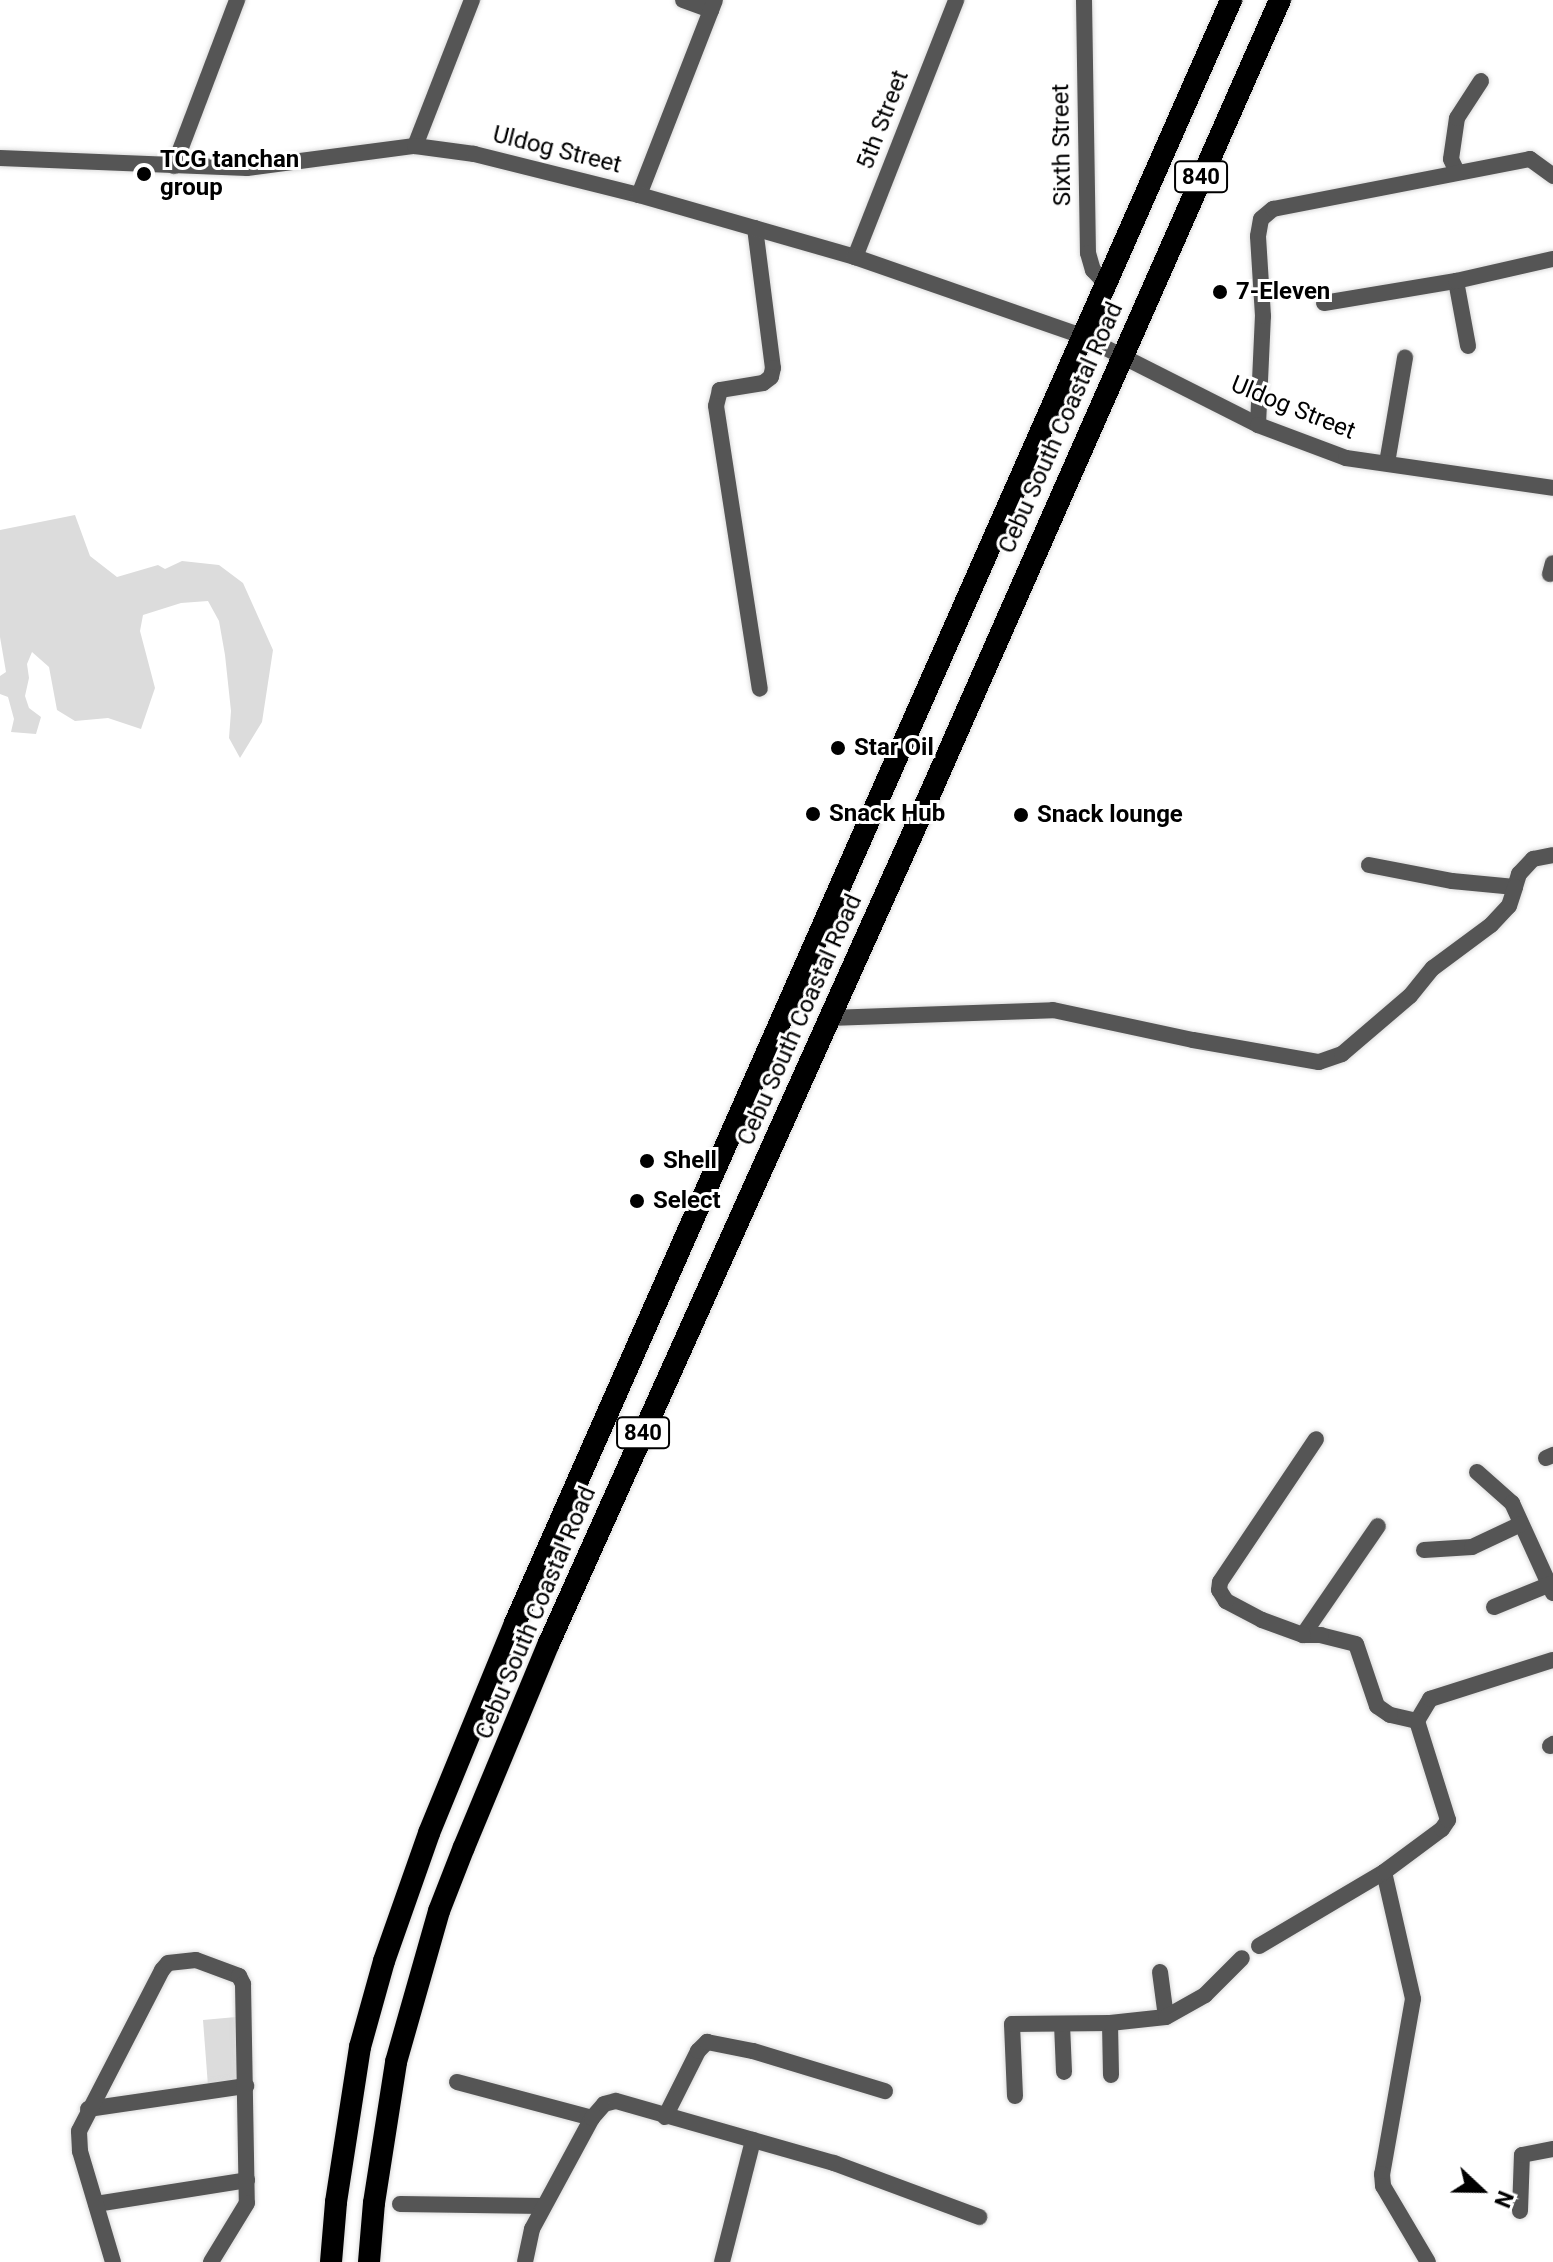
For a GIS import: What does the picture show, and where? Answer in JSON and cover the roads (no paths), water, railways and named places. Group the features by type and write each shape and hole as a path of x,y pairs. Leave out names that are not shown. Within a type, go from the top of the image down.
{"highway":[{"name":"Cebu South Coastal Road","path":"331,2262 336,2202 360,2047 384,1961 424,1847 515,1623 1231,0"},
{"name":"Cebu South Coastal Road","path":"369,2262 378,2174 396,2062 439,1911 549,1643 1280,0"}],"street":[{"path":"174,166 237,0"},
{"path":"415,146 472,0"},
{"path":"639,195 713,5 683,0"},
{"name":"5th Street","path":"855,257 956,0"},
{"name":"Sixth Street","path":"1084,0 1088,253 1093,270 1106,284"},
{"path":"1457,172 1451,159 1457,118 1481,81"},
{"name":"Uldog Street","path":"0,158 247,168 415,146 474,154 639,195 855,257 1082,336 1258,425 1346,458 1553,488"},
{"path":"1258,425 1263,316 1258,236 1261,219 1273,209 1530,159 1553,176"},
{"path":"755,228 773,368 771,377 763,383 720,390 716,406 760,689"},
{"path":"1324,303 1456,281 1553,259"},
{"path":"1456,281 1468,346"},
{"path":"1387,463 1405,358"},
{"path":"829,1018 1053,1010 1193,1040 1319,1062 1342,1054 1410,996 1433,968 1491,925 1509,906 1519,874 1533,859 1553,855"},
{"path":"1369,865 1452,881 1515,887"},
{"path":"1316,1439 1220,1582 1219,1590 1226,1601 1262,1620 1303,1635 1321,1635 1356,1644 1377,1706 1390,1715 1417,1721"},
{"path":"1477,1472 1512,1503 1552,1587 1494,1607"},
{"path":"1424,1550 1472,1547 1521,1524"},
{"path":"1303,1635 1378,1526"},
{"path":"1259,1946 1384,1872 1442,1829 1448,1820 1417,1721 1430,1699 1553,1660"},
{"path":"1384,1872 1413,1999 1382,2174 1383,2186 1428,2262"},
{"path":"1015,2096 1012,2024 1110,2023 1166,2017 1205,1995 1242,1958"},
{"path":"113,2262 80,2151 79,2131 168,1963 196,1960 239,1976 243,1984 247,2203 243,2215 211,2262"},
{"path":"1160,1972 1166,2017"},
{"path":"1110,2023 1111,2075"},
{"path":"1062,2024 1064,2072"},
{"path":"665,2117 698,2051 707,2042 753,2051 885,2091"},
{"path":"457,2082 592,2118"},
{"path":"88,2109 246,2086"},
{"path":"525,2262 532,2229 592,2118 604,2104 616,2101 906,2187 979,2217"},
{"path":"722,2262 753,2140"},
{"path":"1520,2211 1522,2155 1553,2149"},
{"path":"96,2204 247,2180"},
{"path":"400,2204 543,2206"}],"place":[{"name":"TCG tanchan group","path":"144,174"},
{"name":"7-Eleven","path":"1220,292"},
{"name":"Star Oil","path":"838,748"},
{"name":"Snack Hub","path":"813,814"},
{"name":"Snack lounge","path":"1021,815"},
{"name":"Shell","path":"647,1161"},
{"name":"Select","path":"637,1201"}]}
